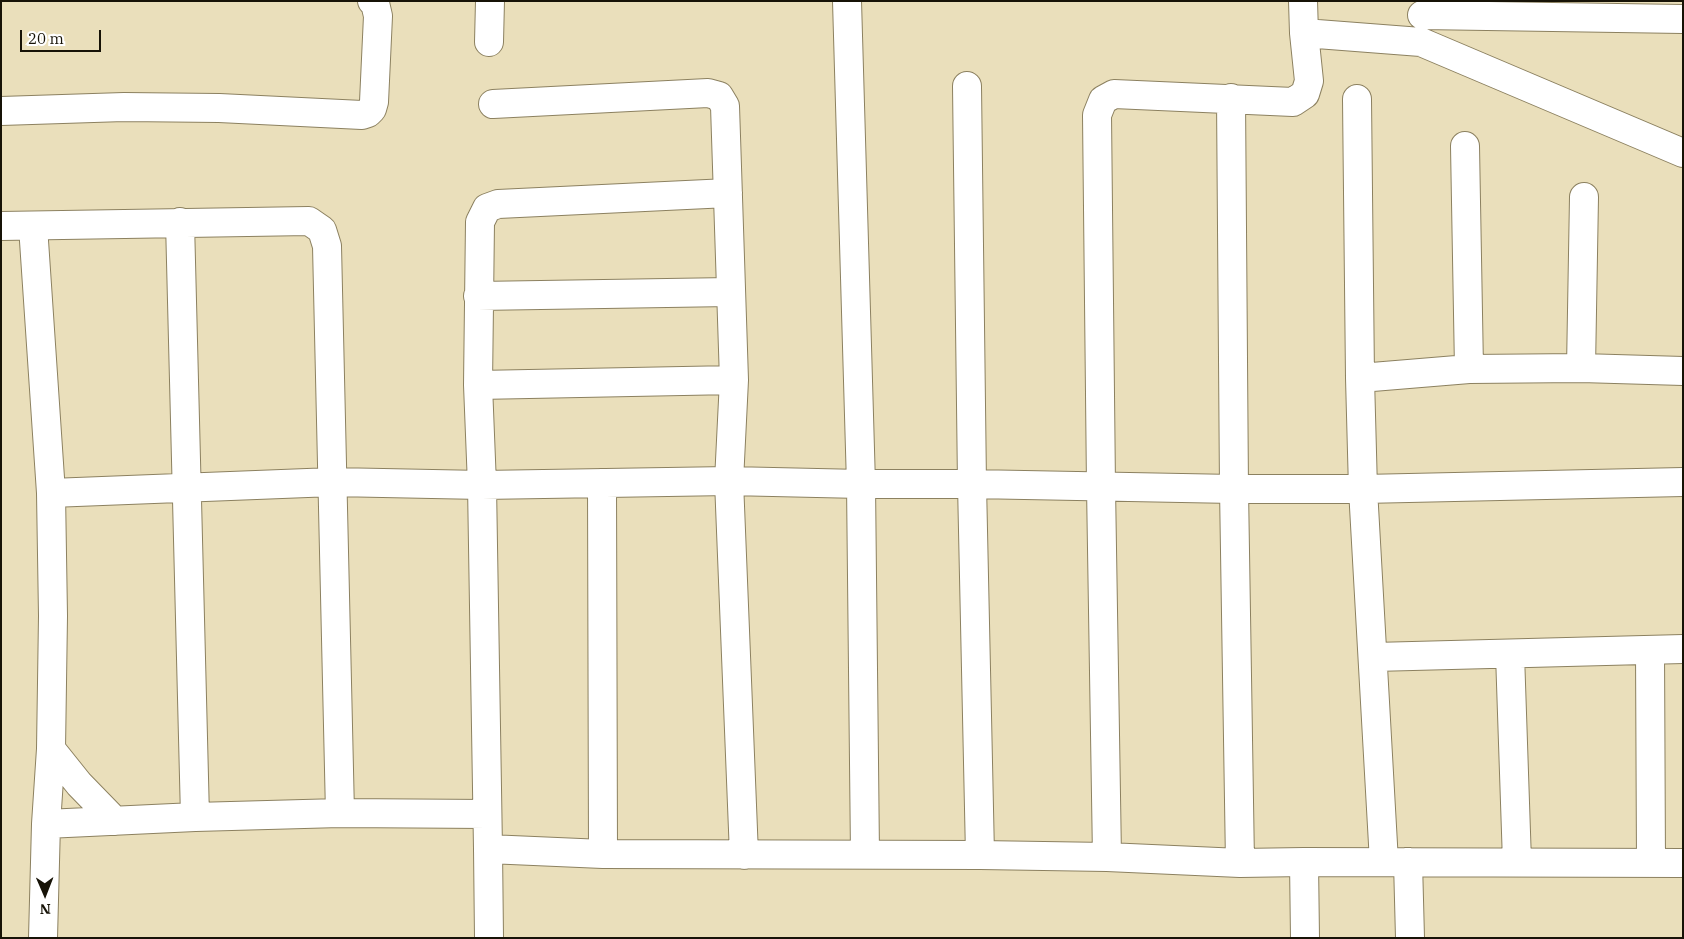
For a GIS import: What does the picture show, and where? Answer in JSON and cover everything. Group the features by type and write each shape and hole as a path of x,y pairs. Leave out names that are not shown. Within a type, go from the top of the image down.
{"street":[{"path":"1,111 124,107 219,108 362,115 372,109 374,102 378,16 375,3 372,1"},
{"path":"489,42 490,1"},
{"path":"847,1 861,484 865,854"},
{"path":"1107,857 1100,487 1098,115 1103,100 1114,94 1293,102 1305,94 1308,81 1303,1"},
{"path":"1304,33 1421,19 1568,9 1683,19"},
{"path":"1421,19 1683,153"},
{"path":"967,86 972,484 980,855"},
{"path":"493,104 708,93 719,96 725,106 734,380 729,481 744,855"},
{"path":"1231,98 1234,489 1240,863"},
{"path":"1357,99 1363,489 1374,657 1396,862 1410,938"},
{"path":"1465,146 1469,369"},
{"path":"489,938 482,485 478,385 480,222 487,208 498,204 728,193"},
{"path":"1581,368 1584,197"},
{"path":"1,226 309,221 322,230 327,246 340,813"},
{"path":"180,222 195,817"},
{"path":"33,226 51,494 53,616 51,749 46,824 43,938"},
{"path":"478,296 730,292"},
{"path":"1360,378 1469,369 1581,368 1683,371"},
{"path":"478,385 734,380"},
{"path":"51,494 333,482 482,485 729,481 1234,489 1363,489 1683,482"},
{"path":"602,483 603,854"},
{"path":"1374,657 1683,649"},
{"path":"1650,650 1651,863"},
{"path":"1510,654 1517,862"},
{"path":"51,749 79,784 115,821"},
{"path":"46,824 340,813 487,814"},
{"path":"488,849 603,854 865,854 1107,857 1240,863 1683,863"},
{"path":"1304,862 1305,938"}]}
